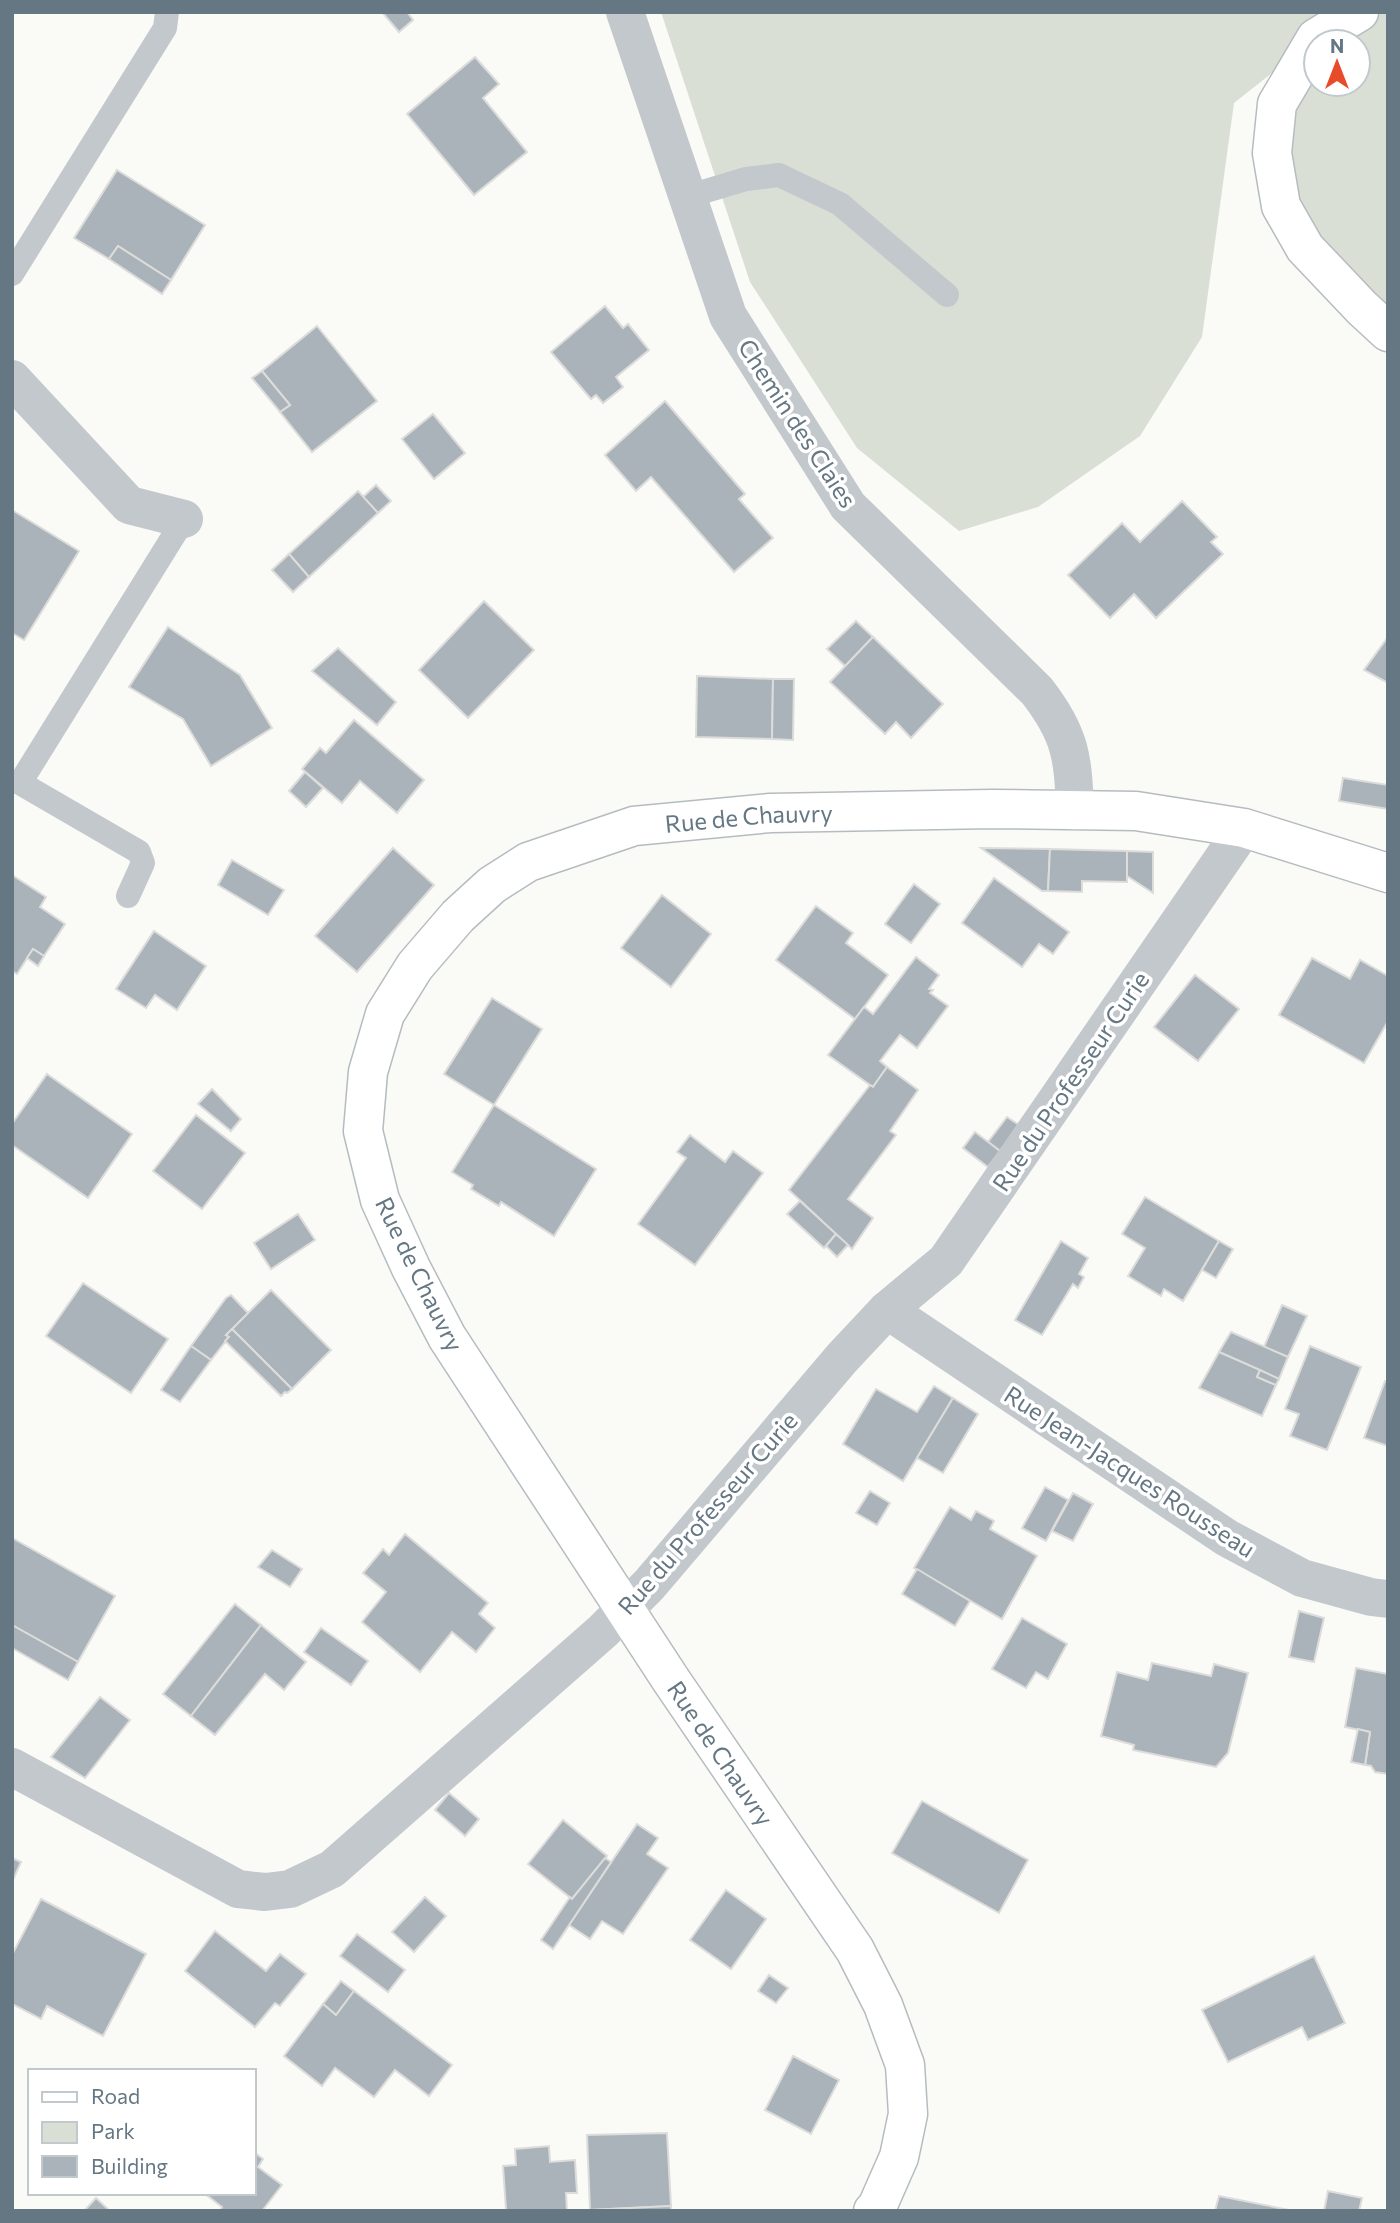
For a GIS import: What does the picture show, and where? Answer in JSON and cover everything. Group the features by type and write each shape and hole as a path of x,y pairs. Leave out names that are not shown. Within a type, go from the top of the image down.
{"street":[{"name":"Chemin des Claies","path":"625,12 728,316 848,506 1037,691 1055,714 1067,737 1074,775 1075,811"},
{"path":"1359,12 1316,38 1278,104 1272,153 1281,206 1305,248 1388,332"},
{"path":"12,379 129,505 184,519"},
{"name":"Rue de Chauvry","path":"873,2211 899,2157 908,2114 905,2065 883,2005 855,1950 624,1608 447,1337 411,1268 380,1200 363,1130 368,1072 385,1014 415,967 458,916 492,885 528,862 634,826 770,813 992,809 1136,811 1244,828 1388,873"},
{"name":"Rue du Professeur Curie","path":"12,1767 239,1889 265,1892 290,1889 332,1869 603,1631 649,1585 842,1358 887,1310 946,1261 1244,828"},
{"name":"Rue Jean-Jacques Rousseau","path":"887,1310 1227,1538 1302,1578 1388,1599"}],"lane":[{"path":"12,274 164,28 167,12"},
{"path":"689,196 746,179 779,175 840,204 947,295"},
{"path":"128,896 143,863 139,852 20,783 184,519"}],"green space":[{"path":"661,12 1388,12 1388,332 1362,308 1272,153 1302,85 1302,98 1372,98 1372,28 1302,28 1302,49 1234,103 1202,337 1140,436 1038,507 959,531 857,448 750,282"}],"building":[{"path":"382,12 407,12 413,20 399,32"},
{"path":"475,57 499,84 483,98 527,152 474,195 407,114"},
{"path":"117,170 205,225 171,280 118,246 109,259 74,238"},
{"path":"118,246 171,280 162,294 109,259"},
{"path":"605,306 623,328 628,324 649,350 616,377 623,387 603,403 596,395 591,399 551,352"},
{"path":"317,326 377,401 312,452 280,412 290,405 262,371"},
{"path":"262,371 290,405 280,412 252,378"},
{"path":"665,401 745,494 739,499 773,538 734,572 651,477 636,491 605,455"},
{"path":"433,414 465,453 434,479 402,439"},
{"path":"376,485 391,501 378,513 363,497"},
{"path":"358,491 378,513 309,577 289,554"},
{"path":"1182,501 1217,537 1211,542 1223,554 1156,618 1134,594 1110,618 1068,575 1122,523 1140,542"},
{"path":"12,510 79,551 24,640 12,633"},
{"path":"289,554 309,577 293,592 272,570"},
{"path":"484,601 534,650 468,718 419,670"},
{"path":"856,621 873,637 845,666 827,649"},
{"path":"168,627 240,675 272,728 211,766 183,719 129,687"},
{"path":"873,637 943,704 911,738 896,722 885,734 830,682"},
{"path":"1388,637 1388,683 1364,670"},
{"path":"338,648 396,702 377,725 312,671"},
{"path":"697,676 773,679 772,739 696,737"},
{"path":"773,679 794,679 793,740 772,739"},
{"path":"354,720 424,780 397,813 360,781 342,803 302,769 320,748 326,753"},
{"path":"305,772 323,788 306,807 289,791"},
{"path":"1343,778 1388,785 1388,809 1339,801"},
{"path":"393,848 434,885 357,972 315,936"},
{"path":"981,848 1050,849 1048,891 1042,891"},
{"path":"1050,849 1127,851 1127,882 1082,881 1082,892 1048,891"},
{"path":"1127,851 1153,852 1153,893 1127,876"},
{"path":"232,860 284,890 268,915 218,885"},
{"path":"12,875 46,897 40,907 65,924 44,956 33,949 17,974 12,971"},
{"path":"994,878 1069,932 1053,954 1039,944 1022,967 962,923"},
{"path":"914,884 940,904 911,943 885,924"},
{"path":"662,895 711,934 671,987 621,948"},
{"path":"816,906 853,933 846,943 888,975 855,1019 776,960"},
{"path":"154,931 206,966 177,1010 155,995 146,1008 116,989"},
{"path":"33,949 44,956 38,966 27,958"},
{"path":"916,957 939,975 929,989 933,990 930,993 948,1006 917,1048 900,1035 880,1061 887,1067 873,1087 828,1055 864,1007 873,1014"},
{"path":"1312,958 1350,979 1360,960 1388,976 1388,1021 1364,1063 1279,1015"},
{"path":"1195,975 1239,1009 1198,1061 1154,1027"},
{"path":"492,998 542,1029 494,1105 444,1074"},
{"path":"887,1067 918,1090 890,1131 896,1135 848,1199 873,1218 852,1249 789,1190"},
{"path":"47,1074 132,1134 88,1198 12,1145 12,1124"},
{"path":"212,1089 241,1119 231,1131 198,1104"},
{"path":"494,1105 596,1169 554,1236 501,1202 499,1206 471,1189 473,1185 452,1172"},
{"path":"196,1115 245,1153 202,1209 153,1171"},
{"path":"1007,1117 1019,1125 1000,1151 988,1142"},
{"path":"975,1132 1000,1151 988,1167 963,1148"},
{"path":"690,1135 725,1162 733,1151 763,1173 695,1265 638,1224 686,1158 677,1152"},
{"path":"1145,1197 1219,1241 1183,1301 1164,1289 1161,1296 1128,1276 1145,1248 1122,1234"},
{"path":"800,1201 836,1234 824,1248 787,1214"},
{"path":"298,1214 315,1240 271,1269 254,1243"},
{"path":"836,1234 848,1245 837,1257 826,1246"},
{"path":"1061,1241 1088,1258 1079,1274 1084,1277 1078,1288 1073,1284 1042,1335 1015,1320"},
{"path":"1219,1241 1233,1249 1216,1278 1202,1270"},
{"path":"83,1283 168,1339 131,1393 46,1336"},
{"path":"271,1290 331,1350 292,1389 232,1329"},
{"path":"231,1295 248,1313 226,1335 229,1337 211,1360 191,1346"},
{"path":"1282,1305 1307,1316 1288,1357 1264,1347"},
{"path":"232,1329 292,1389 281,1396 225,1341 229,1337 226,1335"},
{"path":"1231,1332 1288,1357 1279,1379 1219,1352"},
{"path":"191,1346 211,1360 180,1402 161,1390"},
{"path":"1310,1346 1361,1367 1327,1450 1290,1436 1299,1414 1285,1409"},
{"path":"1219,1352 1260,1370 1257,1377 1276,1385 1262,1416 1199,1388"},
{"path":"1260,1370 1279,1379 1276,1385 1257,1377"},
{"path":"1385,1381 1388,1382 1388,1446 1364,1438"},
{"path":"934,1386 953,1398 903,1481 843,1444 876,1389 917,1412"},
{"path":"953,1398 978,1414 943,1473 917,1458"},
{"path":"1045,1487 1068,1500 1046,1541 1022,1528"},
{"path":"870,1491 890,1503 877,1525 856,1513"},
{"path":"1073,1493 1093,1504 1073,1541 1052,1531"},
{"path":"950,1507 971,1520 976,1511 994,1521 990,1529 1037,1556 1002,1619 914,1568"},
{"path":"405,1534 488,1603 479,1614 495,1628 476,1652 452,1632 420,1672 362,1622 386,1592 363,1573 383,1549 389,1555"},
{"path":"14,1539 115,1596 78,1662 12,1625"},
{"path":"272,1550 302,1569 290,1587 258,1567"},
{"path":"917,1569 970,1601 955,1626 902,1594"},
{"path":"235,1604 261,1625 191,1716 163,1694"},
{"path":"1299,1611 1324,1618 1314,1662 1289,1657"},
{"path":"1022,1618 1067,1644 1048,1679 1036,1672 1026,1688 992,1669"},
{"path":"12,1625 78,1662 68,1680 12,1648"},
{"path":"261,1625 306,1662 284,1690 265,1674 215,1735 191,1716"},
{"path":"321,1628 368,1661 351,1685 304,1652"},
{"path":"1152,1663 1211,1676 1214,1664 1248,1673 1228,1753 1216,1767 1133,1750 1134,1745 1101,1736 1117,1672 1148,1680"},
{"path":"1356,1668 1388,1674 1388,1774 1375,1772 1371,1766 1365,1765 1370,1732 1345,1727"},
{"path":"100,1697 130,1720 85,1778 51,1757"},
{"path":"1358,1729 1370,1732 1365,1765 1351,1762"},
{"path":"449,1793 479,1819 465,1836 435,1810"},
{"path":"922,1801 1028,1860 999,1913 892,1853"},
{"path":"563,1820 607,1856 572,1899 528,1864"},
{"path":"637,1824 658,1838 647,1854 668,1868 623,1934 602,1921 590,1939 569,1925"},
{"path":"12,1858 21,1862 12,1882"},
{"path":"605,1858 611,1862 553,1949 541,1940 570,1897 572,1899"},
{"path":"726,1890 766,1919 731,1969 690,1940"},
{"path":"425,1897 446,1916 414,1952 392,1932"},
{"path":"41,1899 146,1954 103,2036 47,2006 41,2019 12,2004 12,1955"},
{"path":"215,1931 266,1971 280,1954 306,1974 280,2006 275,2003 255,2027 185,1971"},
{"path":"357,1934 405,1970 388,1992 340,1956"},
{"path":"1314,1956 1345,2023 1308,2040 1302,2027 1228,2062 1202,2010"},
{"path":"769,1975 788,1988 776,2003 758,1991"},
{"path":"341,1981 354,1991 336,2015 323,2004"},
{"path":"354,1991 452,2065 429,2096 395,2070 374,2097 335,2068 322,2086 284,2056 323,2004 336,2015"},
{"path":"793,2056 839,2080 811,2134 765,2110"},
{"path":"667,2133 671,2206 590,2210 587,2135"},
{"path":"549,2146 550,2162 575,2160 577,2193 566,2193 567,2211 506,2210 503,2166 516,2165 515,2149"},
{"path":"256,2154 263,2159 258,2167 282,2185 262,2211 220,2211 222,2207 207,2195 256,2195"},
{"path":"1328,2191 1362,2198 1359,2211 1324,2211"},
{"path":"1219,2196 1294,2211 1215,2211"},
{"path":"96,2198 110,2211 84,2211"},
{"path":"671,2206 671,2211 590,2211 590,2210"}]}
